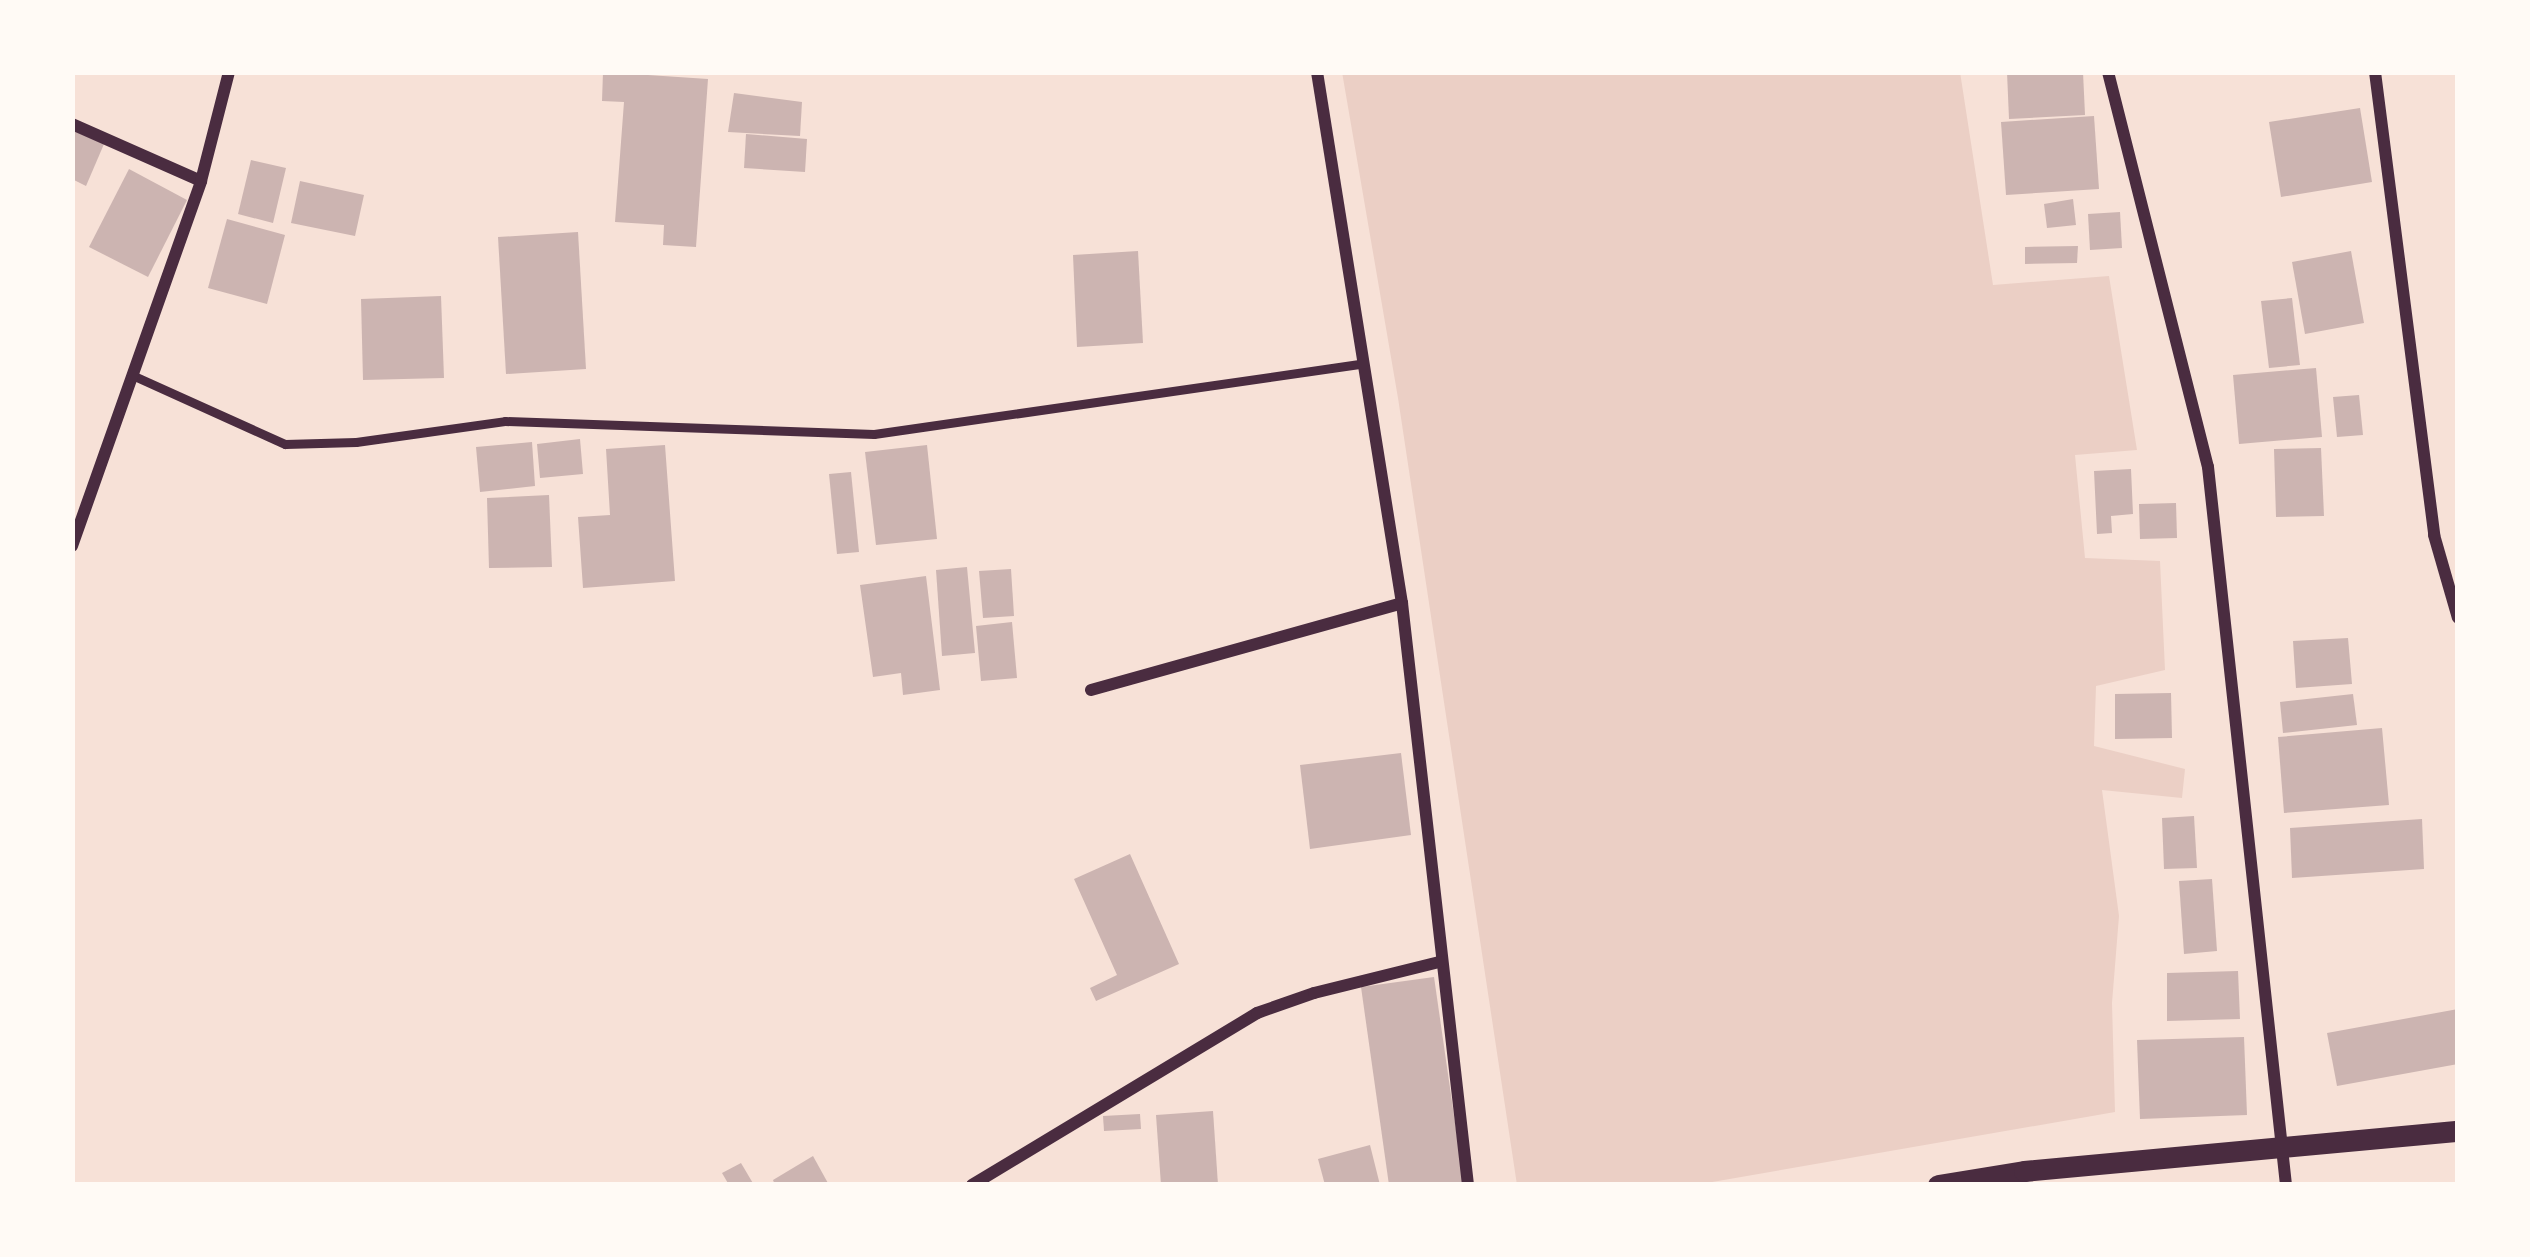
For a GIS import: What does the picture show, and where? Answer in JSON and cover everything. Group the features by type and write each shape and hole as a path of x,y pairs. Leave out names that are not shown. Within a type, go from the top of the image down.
{"street":[{"path":"72,546 201,181 229,72"},
{"path":"1317,72 1402,604 1438,962 1468,1185"},
{"path":"2108,72 2208,467 2286,1150 2286,1185"},
{"path":"2374,72 2434,535 2458,618"},
{"path":"72,124 201,181"},
{"path":"1090,690 1402,604"},
{"path":"972,1185 1257,1013 1438,962"},
{"path":"1938,1185 2458,1131"}],"lane":[{"path":"133,375 285,443 356,442 505,421 874,434 1361,364"}],"shaded area":[{"path":"1342,72 1960,72 1993,285 2109,276 2137,450 2075,455 2085,558 2160,561 2165,670 2096,686 2094,746 2185,769 2182,798 2102,790 2119,916 2112,1003 2115,1112 1695,1185 1517,1185 1398,398"}],"building":[{"path":"603,72 708,79 696,247 663,245 664,225 615,222 624,102 602,101"},
{"path":"2007,72 2083,72 2085,115 2009,119"},
{"path":"734,93 802,102 800,136 728,132"},
{"path":"2360,108 2372,182 2281,197 2269,122"},
{"path":"2094,116 2099,189 2006,195 2001,122"},
{"path":"72,130 104,144 86,186 72,179"},
{"path":"746,134 807,139 805,172 744,168"},
{"path":"251,160 286,168 273,223 238,214"},
{"path":"129,169 187,200 148,277 89,247"},
{"path":"300,181 364,195 355,236 291,223"},
{"path":"2073,199 2076,225 2047,228 2044,204"},
{"path":"2120,212 2122,248 2090,250 2088,214"},
{"path":"227,219 285,235 267,304 208,288"},
{"path":"578,232 586,369 506,374 498,237"},
{"path":"2078,246 2077,263 2025,264 2025,247"},
{"path":"1138,251 1143,343 1077,347 1073,255"},
{"path":"2351,251 2364,323 2305,334 2292,262"},
{"path":"441,296 444,378 363,380 361,299"},
{"path":"2292,298 2300,365 2269,368 2261,301"},
{"path":"2316,368 2322,437 2239,444 2233,375"},
{"path":"2359,395 2363,435 2337,437 2333,397"},
{"path":"580,439 583,474 540,478 537,444"},
{"path":"532,442 535,486 480,492 476,447"},
{"path":"665,445 675,581 583,588 578,517 610,515 606,449"},
{"path":"927,445 937,539 876,545 865,452"},
{"path":"2321,448 2324,516 2276,517 2274,449"},
{"path":"2131,469 2133,514 2111,516 2112,533 2097,534 2094,471"},
{"path":"851,472 859,552 837,554 829,474"},
{"path":"549,495 552,567 489,568 487,498"},
{"path":"2176,503 2177,538 2140,539 2139,504"},
{"path":"967,567 975,653 942,656 936,570"},
{"path":"1011,569 1014,616 983,618 979,571"},
{"path":"926,576 940,690 903,695 901,673 873,677 860,585"},
{"path":"1012,622 1017,678 981,681 976,626"},
{"path":"2348,638 2352,684 2296,688 2293,641"},
{"path":"2171,693 2172,738 2115,739 2115,694"},
{"path":"2353,694 2357,725 2283,733 2280,702"},
{"path":"2382,728 2389,805 2284,813 2278,737"},
{"path":"1401,753 1411,835 1310,849 1300,765"},
{"path":"2194,816 2197,868 2164,869 2162,818"},
{"path":"2422,819 2424,869 2292,878 2290,828"},
{"path":"1130,854 1179,964 1096,1001 1090,988 1117,975 1074,879"},
{"path":"2212,879 2217,951 2184,954 2179,881"},
{"path":"2238,971 2240,1019 2167,1021 2167,973"},
{"path":"1434,977 1464,1185 1389,1185 1361,987"},
{"path":"2458,1009 2458,1064 2337,1086 2327,1033"},
{"path":"2244,1037 2247,1115 2140,1119 2137,1040"},
{"path":"1213,1111 1218,1185 1161,1185 1156,1115"},
{"path":"1140,1114 1141,1129 1104,1131 1103,1116"},
{"path":"1370,1145 1380,1185 1325,1185 1318,1159"},
{"path":"813,1156 829,1185 775,1185 773,1180"},
{"path":"741,1163 754,1185 729,1185 722,1173"}]}
